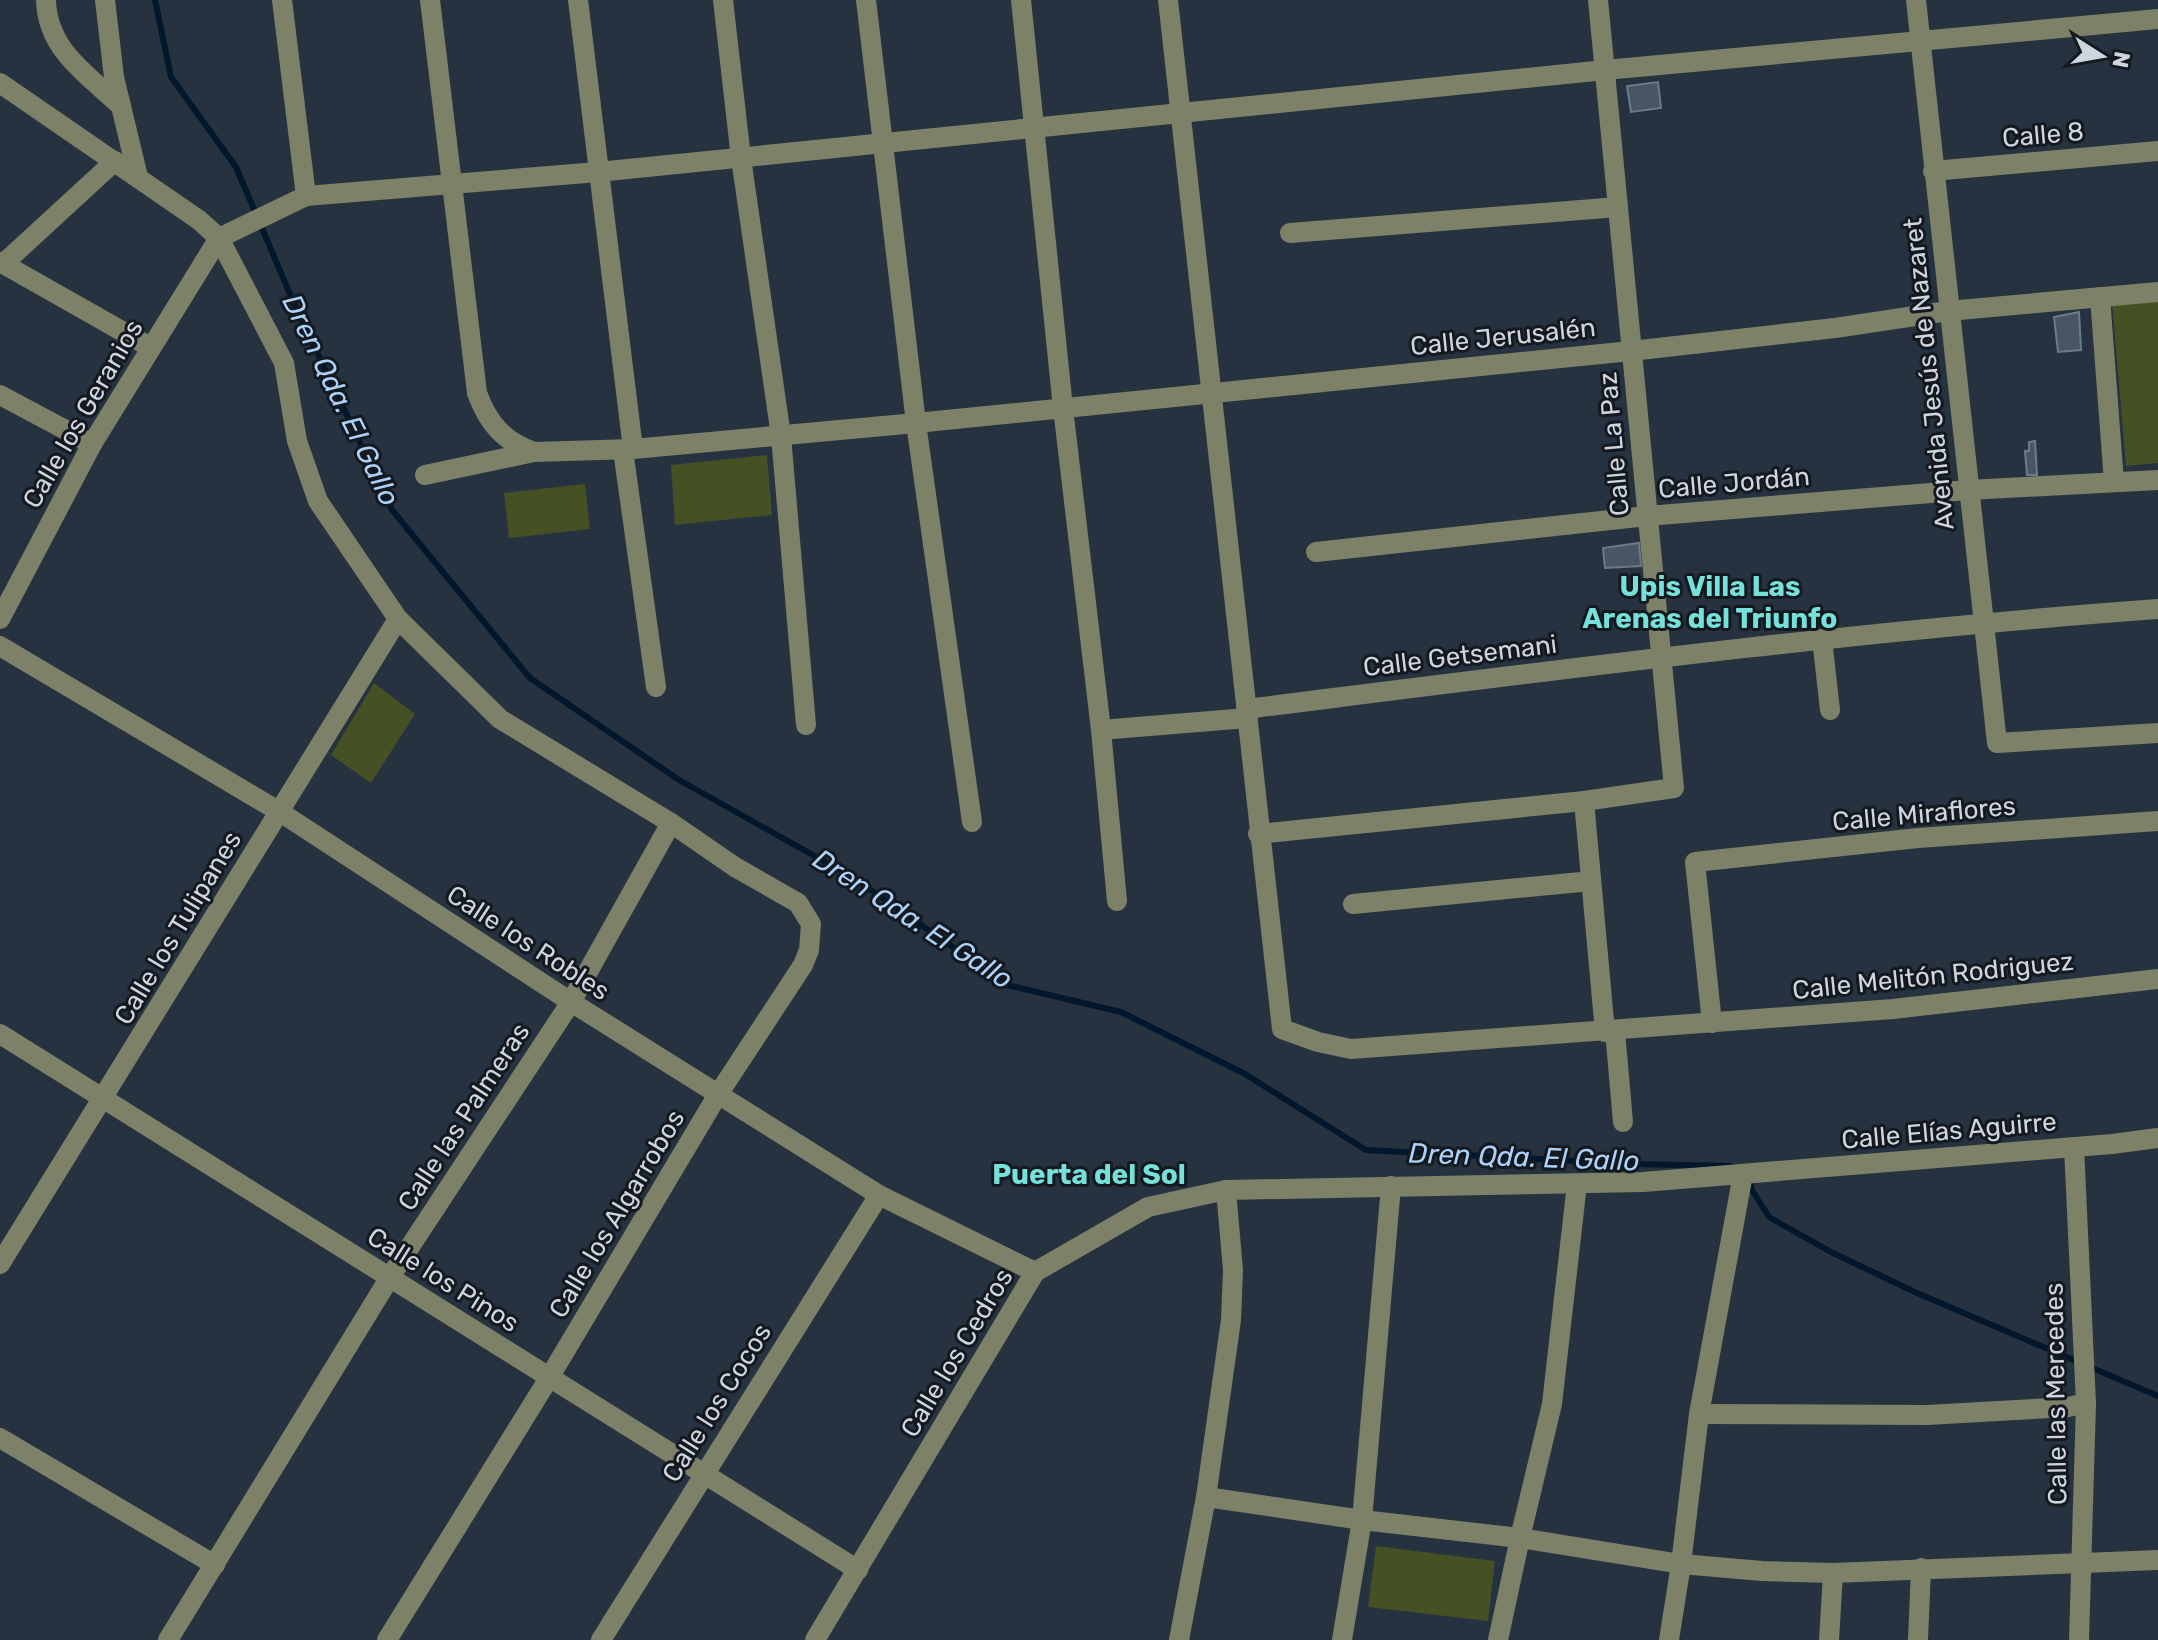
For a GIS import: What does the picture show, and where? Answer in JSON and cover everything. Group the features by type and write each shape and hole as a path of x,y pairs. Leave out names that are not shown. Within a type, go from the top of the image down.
{"street":[{"path":"46,0 46,15 59,47 72,63 121,106"},
{"path":"105,0 114,77 138,177"},
{"path":"282,0 306,196"},
{"path":"430,0 477,393 485,414 513,445 534,452"},
{"path":"578,0 656,687"},
{"path":"723,0 741,158 781,436 806,725"},
{"path":"866,0 916,423 972,822"},
{"path":"1021,0 1117,901"},
{"path":"1168,0 1258,834 1584,801 1591,881 1623,1122"},
{"name":"Calle La Paz","path":"1584,801 1674,788 1598,0"},
{"name":"Avenida Jesús de Nazaret","path":"1916,0 1997,743 2158,733"},
{"path":"219,238 306,196 598,172 1605,70 2158,19"},
{"path":"0,83 199,220 219,238 284,363 297,441 318,501 398,619 500,719 671,823"},
{"name":"Calle 8","path":"1933,171 2158,151"},
{"path":"115,161 2,263 150,347"},
{"path":"1290,233 1618,207"},
{"name":"Calle los Geranios","path":"0,619 92,444 219,238"},
{"name":"Calle Jerusalén","path":"425,475 534,452 628,449 916,423 1631,351 1835,328 1948,311 2158,292"},
{"path":"2100,297 2114,482"},
{"path":"0,395 92,444"},
{"name":"Calle Jordán","path":"1316,552 1647,516 1968,490 2158,480"},
{"name":"Calle Getsemani","path":"1101,730 1246,714 1660,657 1983,622 2158,609"},
{"name":"Calle los Tulipanes","path":"0,1264 398,619"},
{"path":"1822,639 1830,710"},
{"name":"Calle los Robles","path":"0,646 280,812 717,1096 879,1195 1035,1272"},
{"name":"Calle Miraflores","path":"1712,1023 1695,862 1918,838 2158,821"},
{"name":"Calle los Algarrobos","path":"387,1640 549,1378 717,1096 803,965 811,937 811,924 798,903 735,867 671,823"},
{"name":"Calle las Palmeras","path":"168,1640 390,1277 571,1002 671,823"},
{"name":"Calle Melitón Rodriguez","path":"1258,834 1282,1029 1318,1042 1351,1049 1893,1009 2158,979"},
{"path":"1353,904 1591,881"},
{"name":"Calle los Pinos","path":"0,1034 858,1570"},
{"name":"Calle Elías Aguirre","path":"1577,1184 1743,1174 2158,1138"},
{"name":"Calle las Mercedes","path":"2074,1147 2086,1403 2079,1640"},
{"path":"1669,1640 1699,1414 1743,1174"},
{"path":"1498,1640 1552,1404 1577,1184"},
{"name":"Calle los Cedros","path":"815,1640 1035,1272 1148,1207 1226,1190 1577,1184"},
{"path":"1342,1640 1362,1520 1391,1186"},
{"path":"1179,1640 1206,1497 1231,1320 1233,1270 1226,1190"},
{"name":"Calle los Cocos","path":"601,1640 879,1195"},
{"path":"1699,1414 1927,1415 2068,1407 2086,1403"},
{"path":"0,1438 215,1565"},
{"path":"1206,1497 1362,1520 1520,1538 1681,1564 1762,1571 1833,1573 2158,1560"},
{"path":"1918,1640 1921,1568"},
{"path":"1829,1640 1833,1573"}],"green space":[{"path":"2158,298 2158,463 2126,466 2112,302"},
{"path":"767,455 772,515 675,525 671,465"},
{"path":"585,484 590,529 509,538 504,493"},
{"path":"374,683 415,714 371,783 331,755"},
{"path":"1376,1546 1495,1561 1488,1621 1368,1607"}],"building":[{"path":"1658,82 1661,108 1631,112 1627,86"},
{"path":"2079,312 2081,350 2058,352 2054,317"},
{"path":"2035,441 2037,475 2027,475 2025,451 2029,451 2029,442"},
{"path":"1639,543 1641,566 1605,568 1603,548"}],"waterway":[{"name":"Dren Qda. El Gallo","path":"155,0 171,77 236,167 295,306 392,510 530,678 679,780 854,878 1007,985 1121,1012 1245,1074 1366,1150 1730,1166"},
{"name":"Dren Qda. El Gallo","path":"1750,1178 1752,1190 1769,1217 1831,1252 1917,1293 2158,1396"}],"district":[{"name":"Upis Villa Las Arenas del Triunfo","path":"1710,602"},
{"name":"Puerta del Sol","path":"1089,1174"}]}
